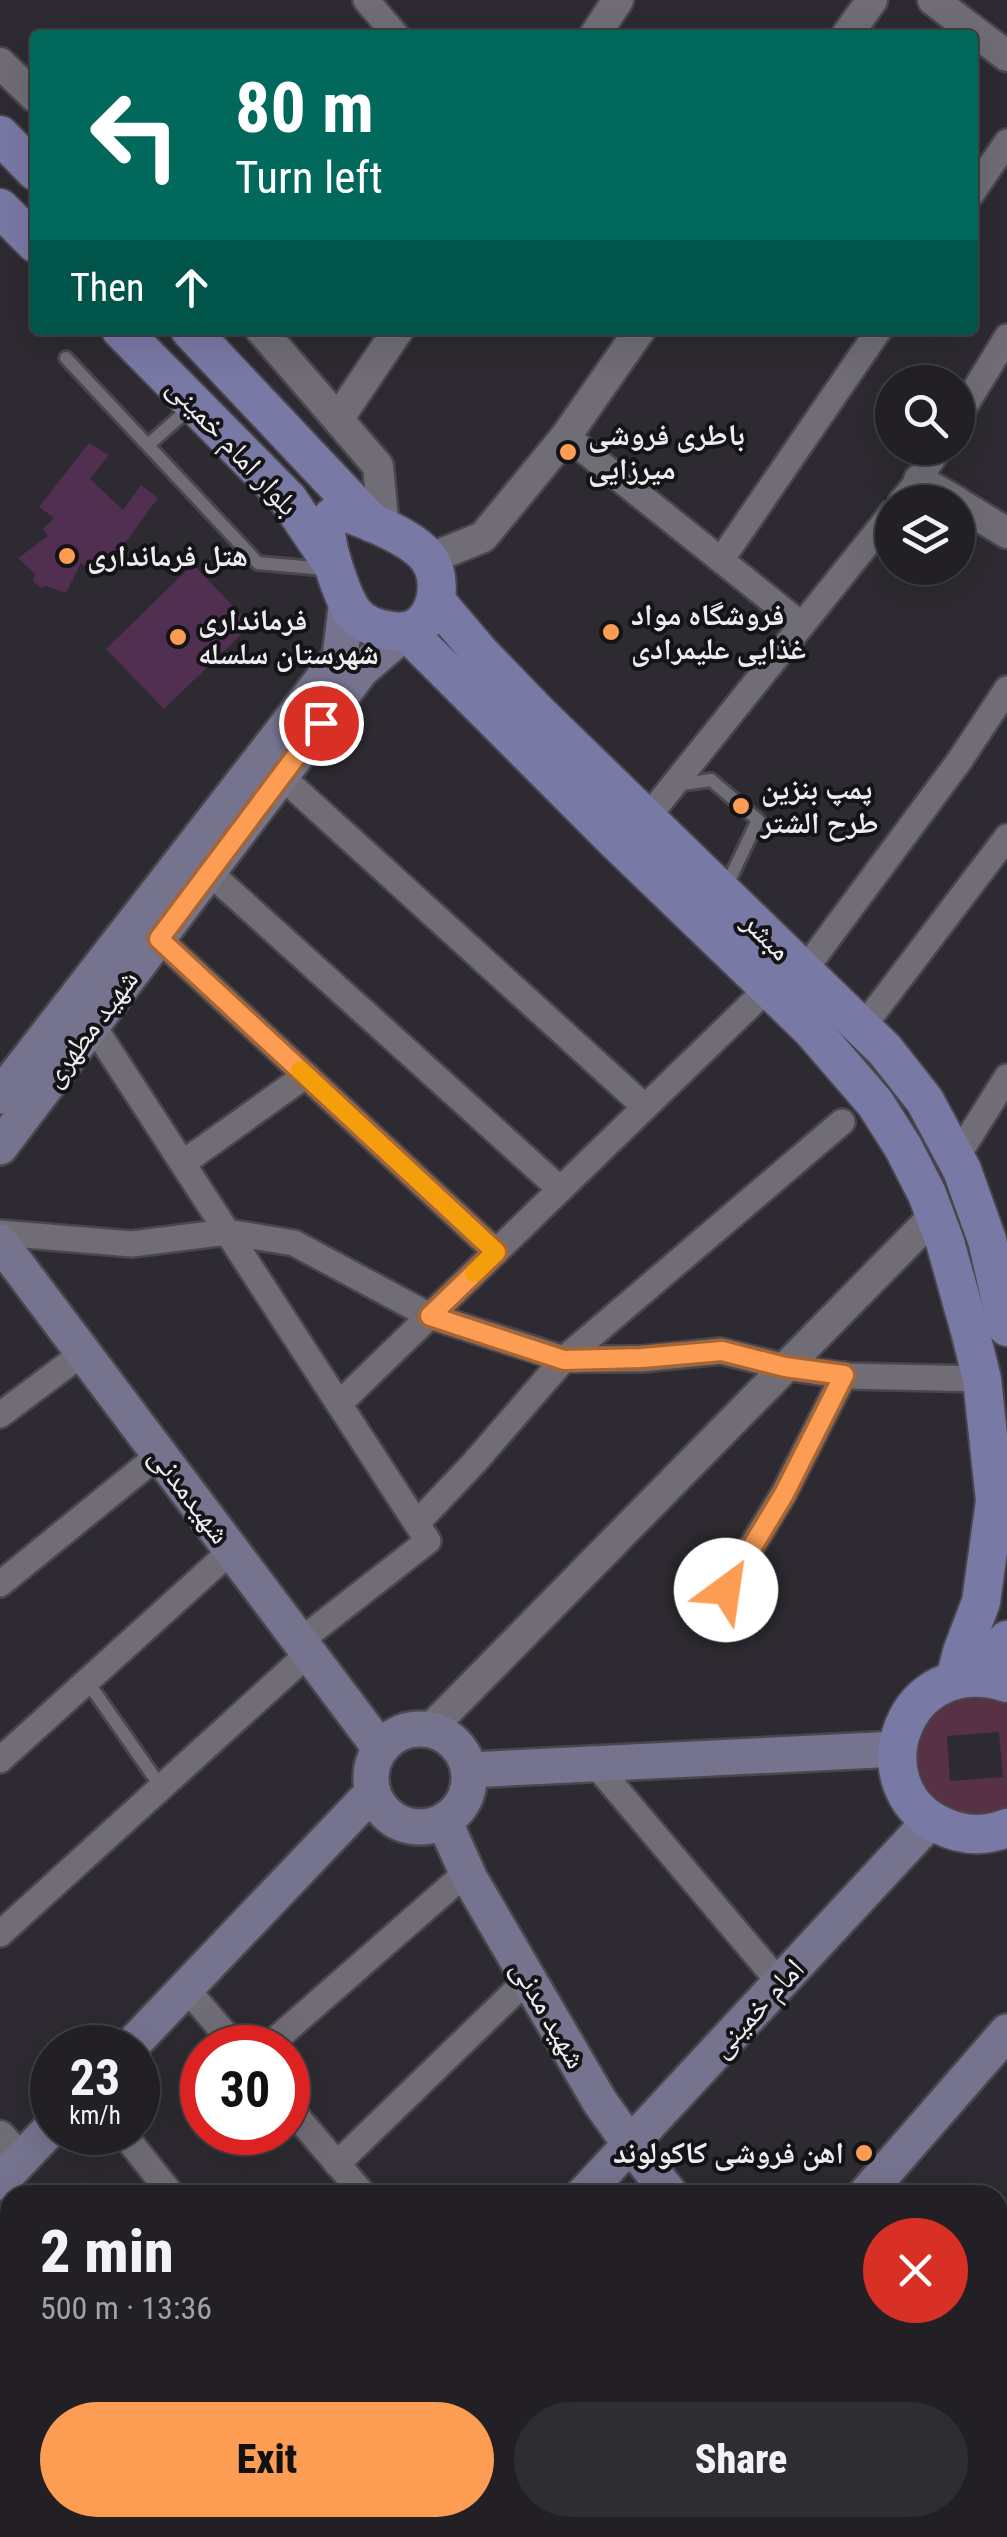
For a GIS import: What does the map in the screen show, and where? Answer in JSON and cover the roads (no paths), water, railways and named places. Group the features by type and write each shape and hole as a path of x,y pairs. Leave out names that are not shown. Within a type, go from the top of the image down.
{"main road":[{"path":"0,135 30,166"},
{"path":"0,208 30,238"},
{"name":"بلوار امام خمینی","path":"126,335 288,498 341,585"},
{"name":"بلوار امام خمینی","path":"195,335 378,526"},
{"path":"344,512 414,544 429,559 438,581 436,601 426,621 399,633 372,628 354,613 341,585 326,533 327,523 333,515 344,512"},
{"name":"شهید مطهری","path":"0,1096 340,657 341,585"},
{"name":"مبشر","path":"436,601 540,715 885,1050 925,1100 956,1158 987,1240 1002,1283 1007,1328"},
{"path":"406,631 812,1030 875,1103 903,1147 945,1242 982,1379 1001,1507 982,1602 962,1652 962,1678"},
{"name":"شهید مطهری","path":"0,1146 361,670 406,631"},
{"name":"شهیدمدنی","path":"0,1242 380,1748"},
{"path":"1007,1640 962,1678 933,1689 915,1705 903,1726 897,1749 900,1776 911,1802 930,1821 954,1832 978,1835 1007,1828"},
{"path":"962,1678 990,1678 1007,1683"},
{"path":"416,1728 430,1729 456,1744 469,1770 469,1785 456,1812 444,1821 416,1828 388,1817 372,1793 370,1777 380,1748 390,1738 416,1728"},
{"path":"469,1770 897,1749"},
{"path":"151,2025 372,1793"},
{"name":"شهید مدنی","path":"444,1821 467,1872 600,2102 663,2185"},
{"name":"امام خمینی","path":"592,2185 930,1821"},
{"path":"874,2185 1007,2032"},
{"path":"7,2159 30,2143"}],"street":[{"path":"366,0 392,30"},
{"path":"598,30 618,0"},
{"path":"850,30 872,0"},
{"path":"933,0 973,30"},
{"path":"978,34 1007,56"},
{"path":"0,64 30,92"},
{"path":"978,184 1007,142"},
{"path":"265,335 378,466 378,526"},
{"path":"338,419 395,335"},
{"path":"429,559 483,537 566,436 637,335"},
{"path":"721,560 875,335"},
{"path":"975,390 1007,338"},
{"path":"566,436 802,625"},
{"path":"975,513 1007,532"},
{"path":"646,818 875,534"},
{"path":"804,972 1007,689"},
{"path":"282,776 645,1108"},
{"path":"862,1028 1007,837"},
{"path":"209,872 560,1189"},
{"path":"159,939 496,1252"},
{"path":"339,1404 768,988"},
{"path":"92,1024 422,1532"},
{"path":"182,1163 306,1075"},
{"path":"956,1158 1007,1077"},
{"path":"0,1934 161,1787 422,1532 474,1463 564,1360 842,1122"},
{"path":"430,1729 935,1215"},
{"path":"0,1233 132,1244 227,1232 294,1244 430,1316 564,1360 722,1351 785,1367 844,1375 982,1379"},
{"path":"0,1415 83,1352"},
{"path":"706,1622 784,1494 844,1375"},
{"path":"0,1584 160,1454"},
{"path":"0,1760 232,1550"},
{"path":"595,1764 780,1983"},
{"path":"292,2025 467,1872"},
{"path":"310,2136 345,2183 528,1978"},
{"path":"186,1988 218,2025"},
{"path":"140,2155 164,2185"}],"lane":[{"path":"66,358 258,563 341,585"},
{"path":"148,444 194,404"},
{"path":"673,785 711,780 758,820 723,893"},
{"path":"87,1682 161,1787"}],"place":[{"name":"باطری فروشی میرزایی","path":"568,452"},
{"name":"هتل فرمانداری","path":"67,556"},
{"name":"فروشگاه مواد غذایی علیمرادی","path":"611,632"},
{"name":"فرمانداری شهرستان سلسله","path":"178,637"},
{"name":"پمپ بنزین طرح الشتر","path":"741,806"},
{"name":"اهن فروشی کاکولوند","path":"864,2153"}]}
